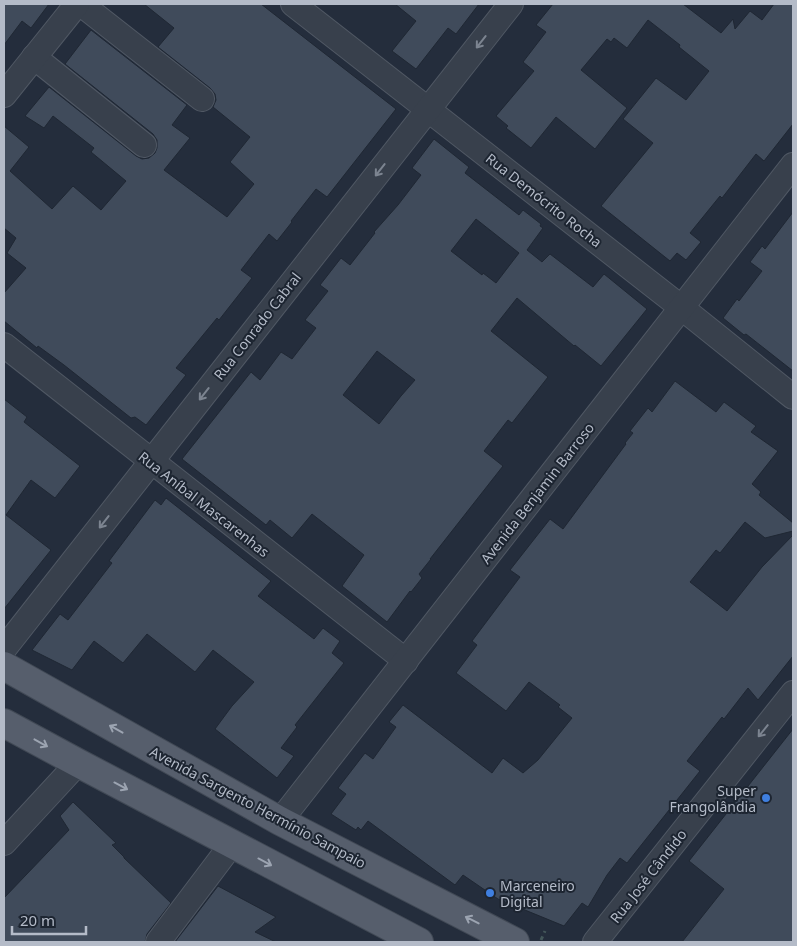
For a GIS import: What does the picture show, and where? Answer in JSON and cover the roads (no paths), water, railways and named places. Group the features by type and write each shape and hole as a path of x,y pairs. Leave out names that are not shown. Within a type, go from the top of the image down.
{"main road":[{"name":"Avenida Sargento Hermínio Sampaio","path":"4,666 280,821 515,942"},
{"path":"4,723 78,764 419,942"}],"street":[{"path":"4,96 77,4"},
{"path":"81,4 202,100"},
{"name":"Rua Demócrito Rocha","path":"293,4 793,397"},
{"name":"Rua Conrado Cabral","path":"4,649 511,4"},
{"path":"34,58 144,145"},
{"name":"Avenida Benjamin Barroso","path":"280,821 793,165"},
{"name":"Rua Aníbal Mascarenhas","path":"4,345 406,662"},
{"name":"Rua José Cândido","path":"595,942 793,693"},
{"path":"4,843 78,764"},
{"path":"158,942 232,844"}],"place":[{"name":"Super Frangolândia","path":"766,798"},
{"name":"Marceneiro Digital","path":"490,893"}]}
